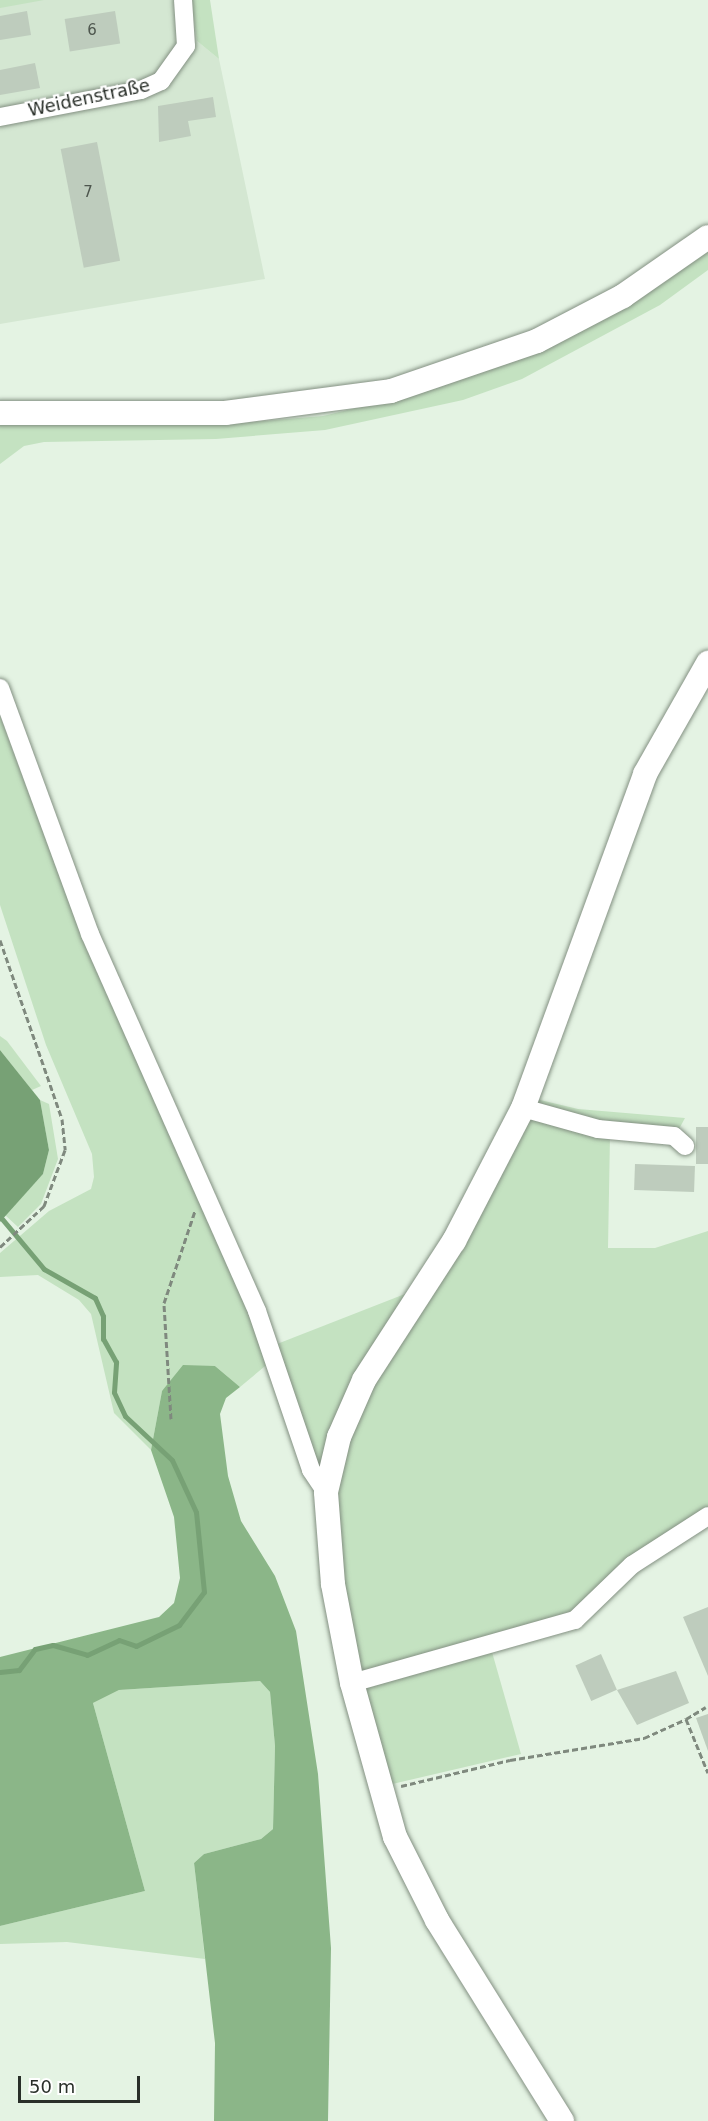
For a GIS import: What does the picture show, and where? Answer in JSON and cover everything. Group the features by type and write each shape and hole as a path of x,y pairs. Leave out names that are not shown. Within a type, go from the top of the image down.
{"main road":[{"path":"0,413 225,413 391,391 537,341 623,296 708,237"},
{"path":"562,2121 420,1891 377,1788 352,1683 333,1584 326,1492 339,1437 359,1389 454,1241 523,1108 641,783 708,663"}],"street":[{"name":"Weidenstraße","path":"0,117 141,90 161,81 186,46 183,0"},
{"path":"0,688 90,934 257,1311 311,1470 326,1492"},
{"path":"523,1108 598,1129 674,1136 686,1146"},
{"path":"352,1683 575,1620 632,1565 708,1516"}],"path":[{"path":"0,940 62,1119 65,1150 44,1206 24,1228 2,1246"},
{"path":"171,1419 164,1303 204,1193"},
{"path":"377,1788 644,1738 706,1707"},
{"path":"686,1719 708,1773"}],"shaded area":[{"path":"0,0 191,0 197,41 219,59 265,279 0,324"},
{"path":"0,0 44,0 0,8"},
{"path":"191,0 210,0 219,59 197,41"},
{"path":"708,249 708,270 660,305 522,379 463,400 325,430 216,439 44,442 24,446 0,464 0,421 215,425 323,416 434,389 551,346"},
{"path":"0,716 82,937 270,1362 240,1387 215,1366 162,1391 151,1450 114,1413 91,1314 79,1300 38,1275 0,1277 0,1253 49,1211 91,1189 94,1177 92,1154 46,1045 0,905"},
{"path":"0,1036 7,1041 41,1086 32,1090 0,1050"},
{"path":"0,1050 40,1100 49,1150 43,1174 0,1222"},
{"path":"536,1099 578,1109 685,1118 679,1129 635,1129 535,1105"},
{"path":"40,1100 49,1104 58,1159 41,1204 18,1227 5,1215 43,1174 49,1150"},
{"path":"527,1118 610,1136 608,1248 655,1248 708,1231 708,1508 570,1619 362,1676 345,1609 337,1476 366,1393"},
{"path":"410,1292 320,1469 277,1344"},
{"path":"183,1365 215,1366 240,1387 226,1398 220,1414 228,1476 241,1521 275,1576 296,1631 318,1774 331,1948 328,2121 214,2121 215,2043 194,1863 204,1854 261,1839 273,1829 275,1746 270,1692 260,1681 119,1690 93,1703 145,1891 0,1926 0,1657 159,1617 174,1603 180,1578 174,1517 151,1450 162,1391"},
{"path":"492,1652 521,1754 388,1785 361,1693 367,1686"},
{"path":"260,1681 270,1692 275,1746 273,1829 261,1839 204,1854 194,1863 205,1959 67,1942 0,1944 0,1926 145,1891 93,1703 119,1690"}],"building":[{"path":"27,11 31,35 0,40 0,16"},
{"path":"115,11 120,44 70,52 65,19"},
{"path":"35,63 40,88 0,95 0,70"},
{"path":"213,97 216,117 188,121 191,136 159,142 158,106"},
{"path":"97,142 120,261 84,268 61,149"},
{"path":"696,1127 708,1127 708,1164 696,1164"},
{"path":"635,1164 695,1166 694,1192 634,1190"},
{"path":"708,1607 708,1676 683,1617"},
{"path":"601,1654 617,1690 591,1701 575,1665"},
{"path":"676,1671 689,1703 637,1725 617,1690"},
{"path":"708,1714 708,1751 696,1718"}],"waterway":[{"path":"0,1672 19,1670 35,1649 53,1645 87,1655 119,1640 136,1646 179,1625 204,1592 196,1512 172,1460 125,1416 114,1392 116,1362 103,1339 103,1316 95,1298 44,1269 2,1219"}]}
